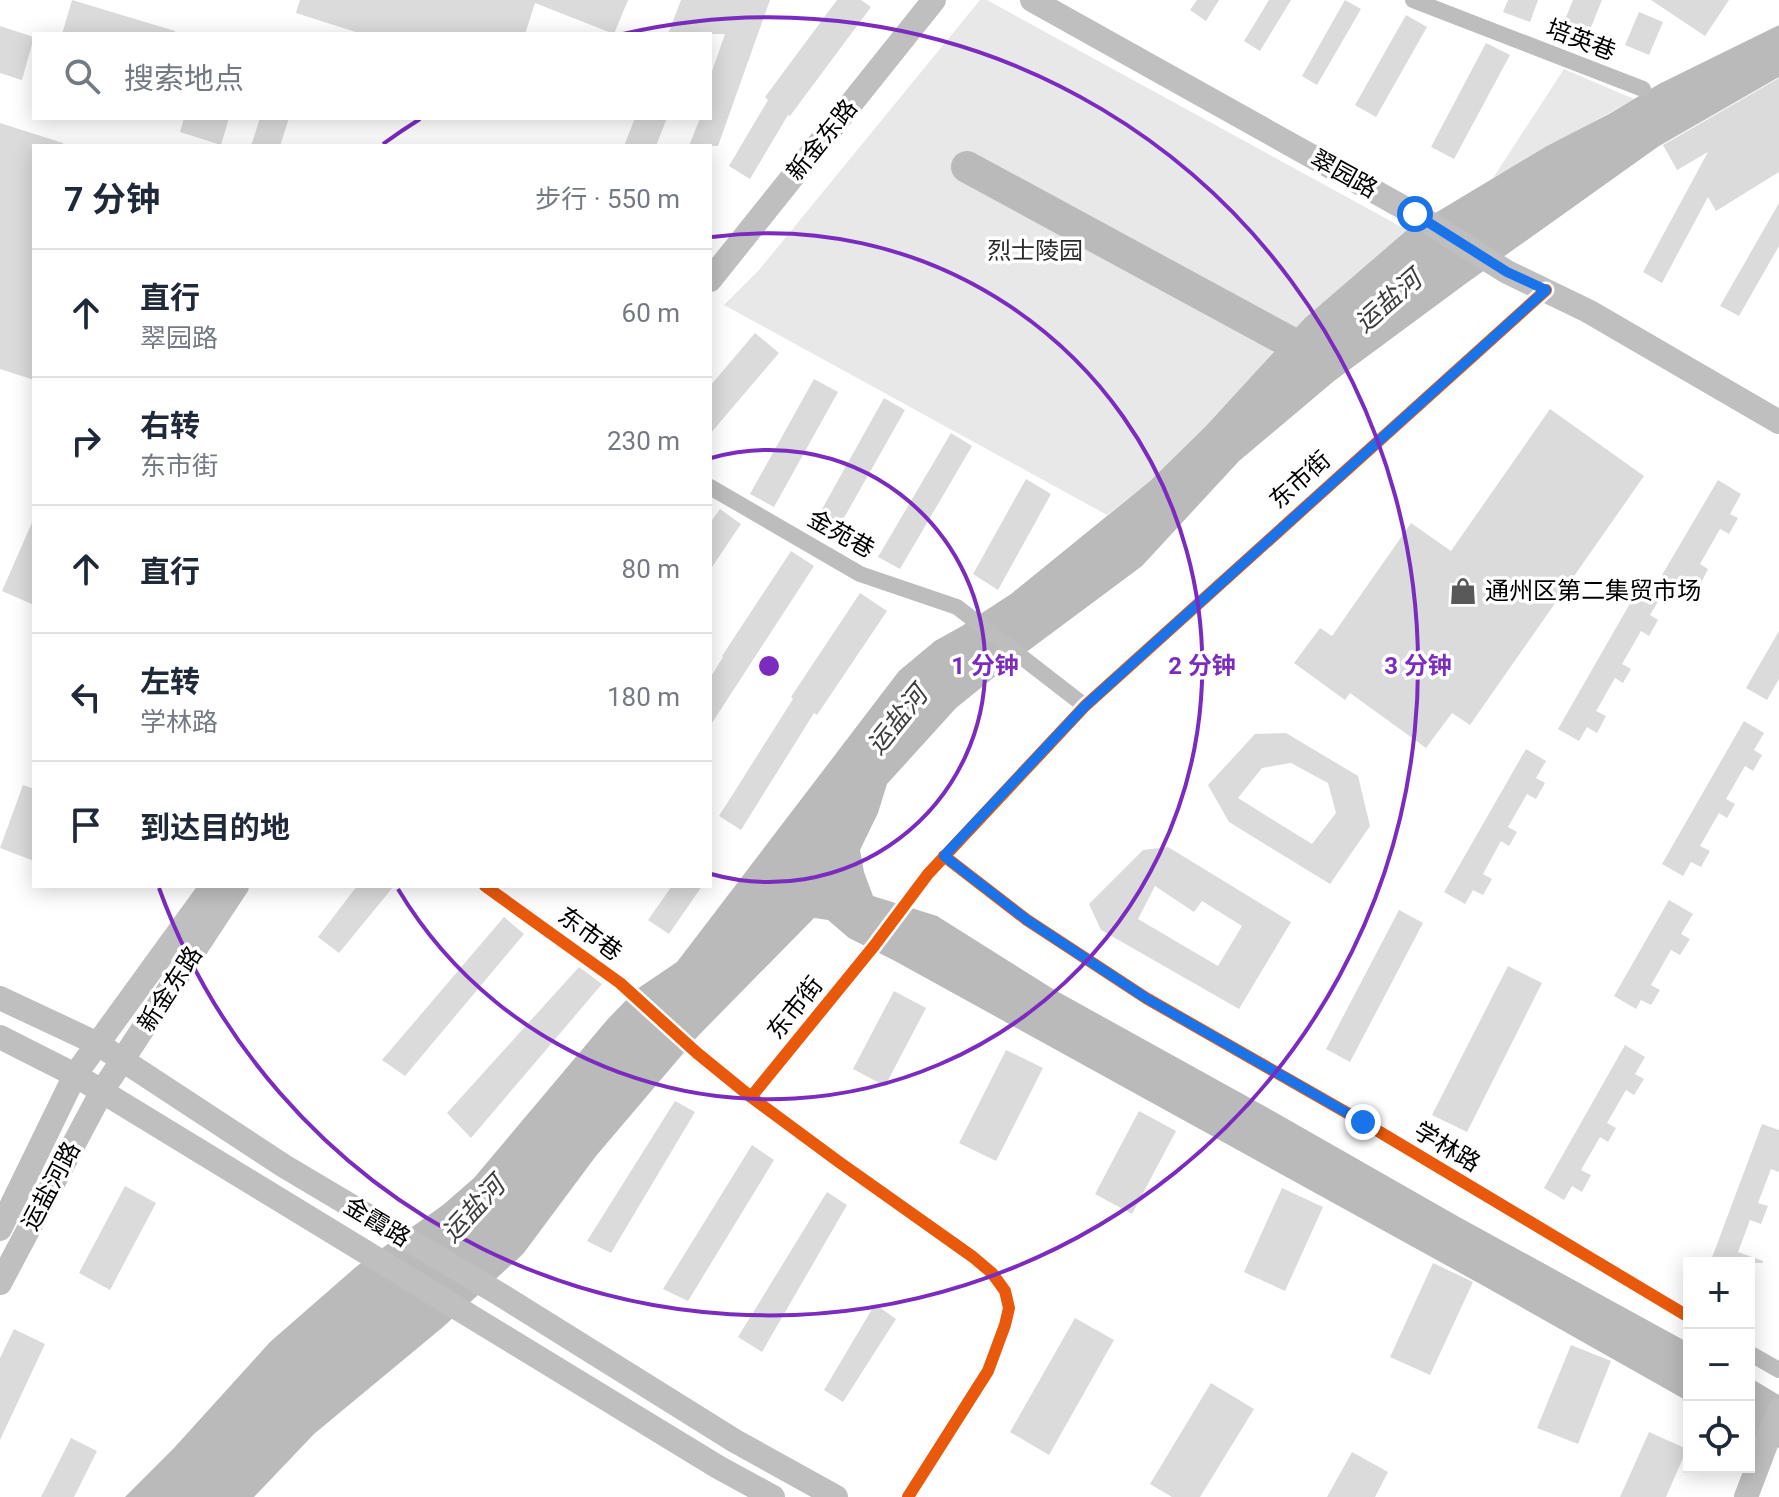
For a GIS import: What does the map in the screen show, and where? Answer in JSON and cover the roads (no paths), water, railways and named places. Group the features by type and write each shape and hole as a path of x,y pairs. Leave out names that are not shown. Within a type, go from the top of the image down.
{"main road":[{"name":"新金东路","path":"712,258 921,0"},
{"name":"新金东路","path":"712,278 934,0"},
{"name":"翠园路","path":"1032,0 1415,214 1507,272 1588,311 1779,422"},
{"name":"新金东路","path":"75,1075 211,888"},
{"name":"新金东路","path":"102,1091 236,888"},
{"name":"金霞路","path":"0,998 98,1044 284,1166 825,1494"},
{"name":"金霞路","path":"0,1037 102,1091 718,1467 773,1497"},
{"name":"运盐河路","path":"0,1229 75,1075"},
{"name":"运盐河路","path":"0,1283 102,1091"},
{"path":"1746,1497 1779,1410"}],"street":[{"name":"培英巷","path":"1413,0 1643,89"},
{"name":"东市街","path":"751,1097 874,946 928,874 1085,706 1546,290"},
{"name":"金苑巷","path":"712,488 860,574 957,607 1085,706"},
{"name":"学林路","path":"944,856 1027,920 1146,998 1363,1122 1683,1313"},
{"name":"东市巷","path":"488,888 620,983 751,1097 973,1257 992,1273 1005,1291 1009,1308 988,1371 908,1497"},
{"path":"1755,1356 1779,1370"}],"water":[{"name":"运盐河","path":"1779,25 1779,77 1659,146 1334,381 1239,461 1142,566 956,708 887,784 878,813 860,850 873,896 937,916 1053,989 1683,1340 1683,1399 849,938 828,920 814,918 698,1036 596,1156 523,1254 443,1327 314,1434 254,1497 125,1497 270,1342 357,1266 443,1205 474,1178 607,1020 637,989 677,962 899,671 935,641 1011,594 1150,481 1206,426 1305,318 1407,230 1547,146 1659,84"},
{"path":"1755,1381 1779,1395 1779,1448 1755,1438"}],"waterway":[{"path":"967,167 1321,359"}],"place":[{"name":"通州区第二集贸市场","path":"1463,591"}],"park label":[{"name":"烈士陵园","path":"1035,251"}]}
